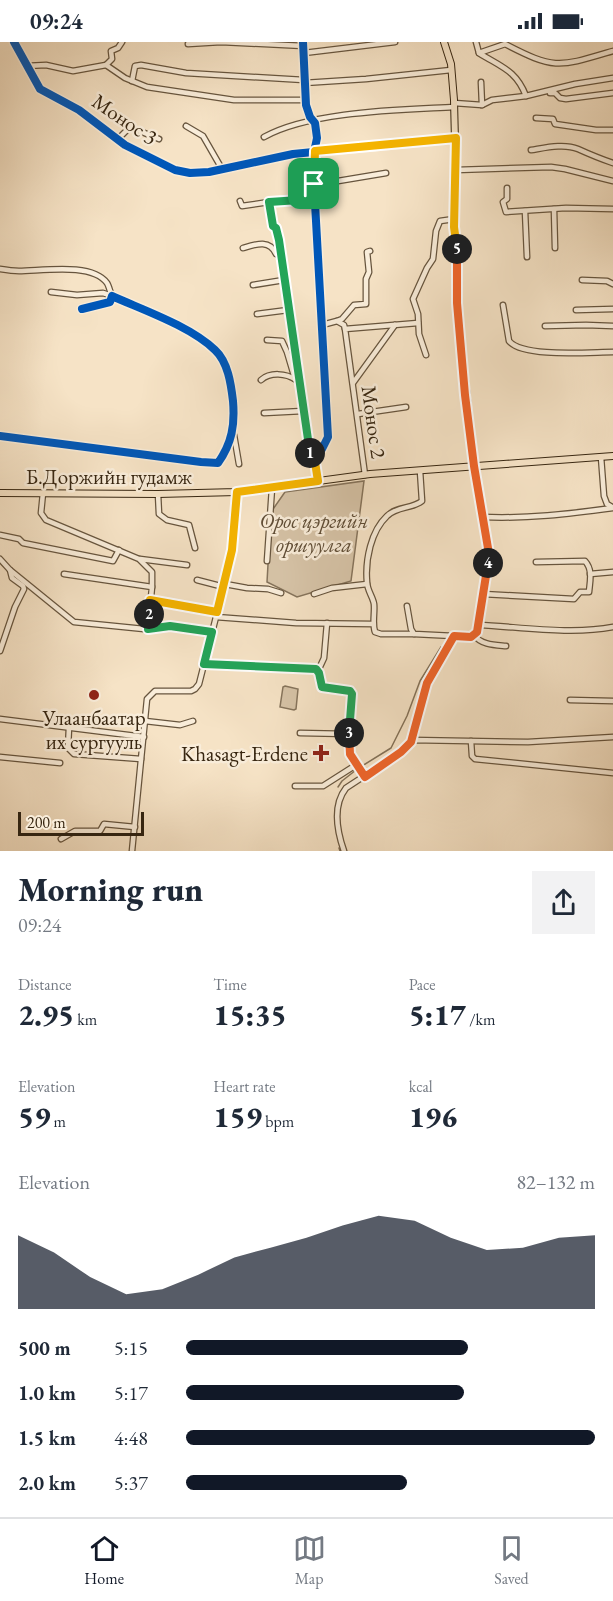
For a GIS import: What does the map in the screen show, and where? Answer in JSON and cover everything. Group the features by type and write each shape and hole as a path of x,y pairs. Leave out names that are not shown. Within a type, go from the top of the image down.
{"main road":[{"path":"444,42 451,70 456,138 454,219 457,315 474,466"},
{"name":"Б.Доржийн гудамж","path":"0,493 237,492 364,475 613,456"}],"street":[{"name":"Монос 3","path":"14,42 40,89 79,110 125,145 175,170 200,173 315,151 456,138"},
{"path":"27,66 45,65 73,71 106,65 112,59 111,51 118,48 122,42"},
{"path":"188,44 220,42 303,44 305,100 315,123 317,138 314,184 328,437 322,449 314,456"},
{"path":"304,53 395,42"},
{"path":"477,42 479,53"},
{"path":"479,53 505,44 542,62 557,64 576,63 613,51"},
{"path":"479,53 509,70 522,85 526,96"},
{"path":"106,65 132,81 147,87 234,100 305,100"},
{"path":"132,81 133,69 141,65 186,73 304,82 366,79 451,70"},
{"path":"264,137 312,120 454,105 482,105 492,100 526,96 575,84 613,78"},
{"path":"481,82 482,105"},
{"path":"547,92 555,93 560,98 566,99 613,93"},
{"path":"536,118 553,119 555,124 569,127 613,130"},
{"path":"186,126 203,136 222,169"},
{"path":"118,140 130,127 159,139"},
{"path":"531,150 568,147 613,163"},
{"path":"456,170 551,167 613,181"},
{"path":"314,184 386,173"},
{"path":"507,188 507,199 503,202 506,212 613,209"},
{"path":"240,201 242,206 315,199"},
{"path":"269,202 281,255 297,381 309,452 314,456 318,481"},
{"path":"555,209 555,248"},
{"path":"525,211 527,257"},
{"path":"426,355 419,334 417,306 413,299 433,259 436,231 440,221 454,219"},
{"path":"243,248 260,243 266,244 274,249 276,254 281,255"},
{"path":"322,325 342,319 354,305 366,304 366,279 369,272 367,252 370,251"},
{"path":"0,269 79,270 93,274 106,282 112,296 110,302 82,309"},
{"path":"253,285 284,280"},
{"path":"582,280 607,281 613,284"},
{"path":"51,292 77,295 103,293 112,296 174,324 216,350 225,364 231,385 233,433 239,464"},
{"path":"503,306 509,341 517,348 535,352 613,352"},
{"path":"576,310 613,309"},
{"path":"257,314 288,310"},
{"path":"338,321 344,325 345,330 418,323"},
{"path":"353,383 395,325"},
{"path":"545,326 613,326"},
{"name":"Монос 2","path":"345,330 358,414 364,475"},
{"path":"267,340 282,341 297,381"},
{"path":"261,381 264,377 280,374 297,381"},
{"path":"358,414 406,407"},
{"path":"264,413 303,411"},
{"path":"0,436 171,459 218,463 228,448 233,433"},
{"path":"601,457 604,496 607,504 613,508"},
{"path":"420,471 422,501 396,510 384,520 373,538 368,558 367,584 374,603 375,631 378,634 471,637 477,632 479,625 489,554 474,466"},
{"path":"267,561 272,488"},
{"path":"132,851 147,701 150,694 159,690 189,692 199,684 232,550 237,492"},
{"path":"43,493 41,513 46,520 140,559 187,564"},
{"path":"158,494 159,514 167,520 189,525 195,548"},
{"path":"482,517 559,515 613,508"},
{"path":"0,535 18,538 23,543 113,561 119,550"},
{"path":"0,559 10,570 24,579 73,621 148,629 170,626 212,632"},
{"path":"140,559 153,573 148,629"},
{"path":"483,594 574,599 580,592 589,592 591,574 585,561 536,562"},
{"path":"0,651 15,607 24,589 12,578 10,570"},
{"path":"591,574 613,572"},
{"path":"64,574 152,586"},
{"path":"197,580 243,588 268,589 281,593"},
{"path":"314,594 332,588 367,584"},
{"path":"150,600 217,615 261,621 374,624"},
{"path":"408,606 411,629 414,634"},
{"path":"327,623 324,658 318,671 322,687 350,691 353,694 349,752 365,777"},
{"path":"479,625 560,629 613,627"},
{"path":"474,635 477,640 487,644 506,646"},
{"path":"344,851 337,823 339,798 346,788 404,750 412,740 427,683 454,636"},
{"path":"204,664 312,668 318,671"},
{"path":"570,700 613,701"},
{"path":"0,719 144,737"},
{"path":"145,721 180,725 193,721"},
{"path":"69,728 68,748 74,754 88,757 141,759"},
{"path":"300,733 349,734"},
{"path":"412,740 528,742 613,737"},
{"path":"471,741 472,756 475,759 613,773"},
{"path":"0,757 60,763"},
{"path":"295,786 322,787 356,765"},
{"path":"61,839 75,831 99,831 104,824 135,827"}],"green space":[{"name":"Орос цэргийн оршуулга","path":"364,481 351,581 297,597 267,582 271,512 285,492"},
{"path":"285,686 298,689 294,710 280,707"}],"waterway":[{"path":"362,766 391,748 407,716 420,681 441,647"},
{"path":"338,787 356,770"}],"cycle path":[{"path":"14,42 40,89 79,110 125,145 175,170 190,173 209,172 293,154 456,138"},
{"path":"303,42 306,105 315,123 317,138 313,157 314,185 328,437 322,449 314,456 318,481"},
{"path":"0,436 201,462 218,463 223,456 232,434 233,401 226,367 215,350 180,326 112,296 110,302 82,309"}],"place":[{"name":"Улаанбаатар их сургууль","path":"94,695"},
{"name":"Khasagt-Erdene","path":"321,753"}],"route":[{"path":"456,138 454,227 458,267 457,315 474,466 489,554 477,632 471,637 454,636 427,683 411,742 401,752 365,777 349,751 353,698 350,691 320,686 319,672 314,668 204,664 212,632 170,626 148,629 150,600 217,612 232,550 237,492 318,481 314,456 309,452 279,240 276,228 273,226 269,202 315,199 314,184 313,157 315,151 456,138"}]}
